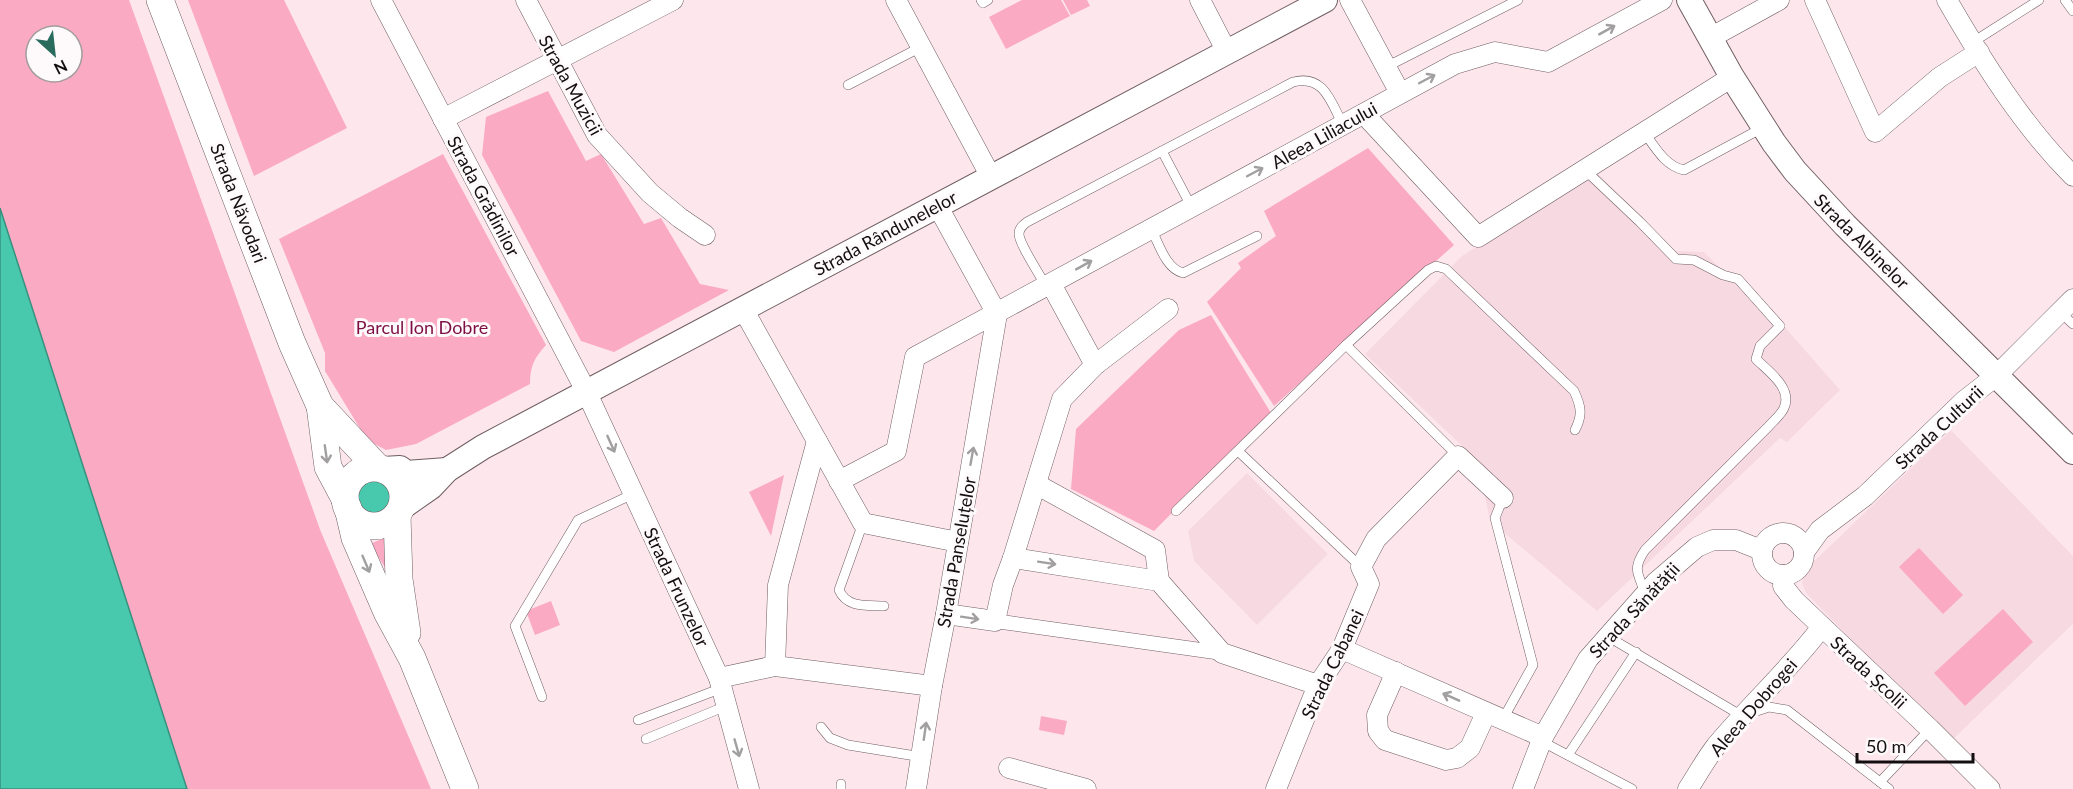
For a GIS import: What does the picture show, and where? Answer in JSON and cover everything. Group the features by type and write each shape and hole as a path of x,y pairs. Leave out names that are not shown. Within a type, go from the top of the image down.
{"main road":[{"name":"Strada Năvodari","path":"160,0 296,352 320,406 328,467 346,504 355,538 387,612 412,658 465,789"},
{"name":"Strada Năvodari","path":"320,406 380,468"},
{"path":"367,468 380,468 391,472 402,486 404,494 399,511 390,521 370,526 353,516 346,504 346,489 350,480 358,473 367,468"},
{"name":"Strada Năvodari","path":"399,511 400,595 412,658"}],"street":[{"name":"Strada Grădinilor","path":"381,0 586,391"},
{"name":"Strada Muzicii","path":"526,0 597,135 650,193 705,235"},
{"path":"444,119 673,0"},
{"path":"1200,0 1227,52"},
{"name":"Strada Rândunelelor","path":"399,511 431,487 447,470 483,447 1325,0"},
{"path":"1350,0 1400,93"},
{"name":"Aleea Liliacului","path":"839,481 896,451 915,357 1455,64 1495,52 1548,62 1662,0"},
{"name":"Strada Albinelor","path":"1689,0 1732,77 1795,171 1813,192 2073,452"},
{"path":"1710,38 1779,0"},
{"path":"1815,0 1875,132 1976,47"},
{"path":"1947,0 2045,148 2073,176"},
{"path":"898,1 991,177"},
{"path":"1364,114 1478,237 1732,77"},
{"path":"937,205 997,314"},
{"path":"1048,285 1095,365"},
{"path":"743,309 863,523 957,542"},
{"path":"995,621 1003,585 1062,399 1095,365 1168,309"},
{"name":"Strada Culturii","path":"1804,552 1820,530 1865,496 1964,401 2069,312"},
{"name":"Strada Panseluțelor","path":"916,789 997,314"},
{"name":"Strada Frunzelor","path":"586,391 722,690 749,789"},
{"path":"775,666 778,585 817,441"},
{"path":"1361,567 1376,538 1458,456 1503,498"},
{"name":"Strada Rândunelelor","path":"380,468 400,468 406,473 447,470"},
{"path":"1036,484 1155,550 1159,581 1222,653"},
{"path":"1787,532 1799,539 1804,552 1800,566 1784,575 1767,568 1763,563 1761,550 1773,534 1787,532"},
{"name":"Strada Sănătății","path":"1523,789 1542,739 1588,659 1646,593 1686,555 1713,540 1736,540 1761,550"},
{"path":"1013,558 1159,581"},
{"name":"Strada Cabanei","path":"1276,789 1318,685 1342,649 1369,584 1361,567"},
{"name":"Strada Școlii","path":"1784,575 1783,586 1821,628 1930,729 1990,789"},
{"path":"946,614 1222,653 1318,685"},
{"name":"Aleea Dobrogei","path":"1688,789 1715,748 1805,649 1821,628"},
{"path":"1342,649 1542,739"},
{"path":"722,690 775,666 932,686"},
{"path":"1396,672 1377,715 1378,730 1385,740 1446,760 1457,758 1470,748 1495,716"},
{"path":"1009,768 1086,789"}],"lane":[{"path":"981,0 982,3 988,0"},
{"path":"1386,67 1518,0"},
{"path":"1976,47 2039,0"},
{"path":"2065,0 2073,11"},
{"path":"848,85 921,47"},
{"path":"1048,285 1022,242 1019,233 1021,226 1293,82 1306,79 1317,84 1326,93 1343,125"},
{"path":"1644,132 1669,164 1684,170 1764,126"},
{"path":"1162,152 1191,206"},
{"path":"1585,170 1676,259 1694,260 1723,275 1738,279 1780,326 1760,346 1756,359 1780,382 1786,396 1785,407 1768,427 1645,550 1637,562 1638,573 1646,593"},
{"path":"1151,229 1170,265 1176,271 1183,273 1257,236"},
{"path":"1176,512 1346,345 1428,270 1436,266 1446,269 1574,391 1581,407 1580,420 1575,430"},
{"path":"1346,345 1458,456"},
{"path":"1238,451 1361,567"},
{"path":"542,697 515,626 578,520 633,494"},
{"path":"1495,716 1533,665 1495,518 1503,498"},
{"path":"863,523 839,590 843,598 852,604 884,606"},
{"path":"1607,636 1742,716 1770,707 1786,710 1889,789"},
{"path":"1568,755 1636,652"},
{"path":"638,720 722,690"},
{"path":"646,739 722,690"},
{"path":"821,727 830,738 848,745 922,757"},
{"path":"1880,782 1930,729"},
{"path":"1542,739 1632,789"}],"shaded area":[{"path":"1596,172 1674,251 1704,252 1728,276 1741,277 1840,390 1787,442 1780,438 1597,611 1490,521 1478,461 1365,354 1462,256"},
{"path":"0,208 187,789 0,789"},
{"path":"1951,430 2073,556 2073,624 1950,742 1806,593 1802,583 1805,570"},
{"path":"1247,473 1328,554 1257,625 1194,561 1188,531"},
{"path":"374,481 385,486 390,497 385,508 374,513 363,508 358,497 363,486"}],"green space":[{"path":"0,0 129,0 321,532 431,789 187,789 0,208"},
{"path":"188,0 284,0 347,128 254,176"},
{"path":"1022,0 1061,0 1070,16 1006,49 989,17"},
{"path":"1063,0 1087,0 1090,6 1071,15"},
{"path":"548,91 586,161 601,154 644,224 661,218 700,284 729,290 614,352 581,341 482,155 486,117"},
{"path":"1368,148 1454,245 1274,406 1207,302 1241,268 1238,263 1276,236 1264,211"},
{"name":"Parcul Ion Dobre","path":"443,154 546,345 534,363 530,384 416,444 386,450 367,440 325,371 325,353 279,239"},
{"path":"1211,315 1271,413 1154,531 1071,489 1076,429 1179,330"},
{"path":"784,475 771,536 749,492"},
{"path":"369,476 384,478 395,490 392,505 388,512 381,516 372,517 362,514 354,489 358,483"},
{"path":"384,538 386,569 370,544"},
{"path":"1919,548 1963,595 1943,614 1899,567"},
{"path":"551,601 560,625 535,635 526,611"},
{"path":"2003,609 2033,642 1965,706 1934,673"},
{"path":"1041,716 1067,721 1064,735 1039,730"}]}
